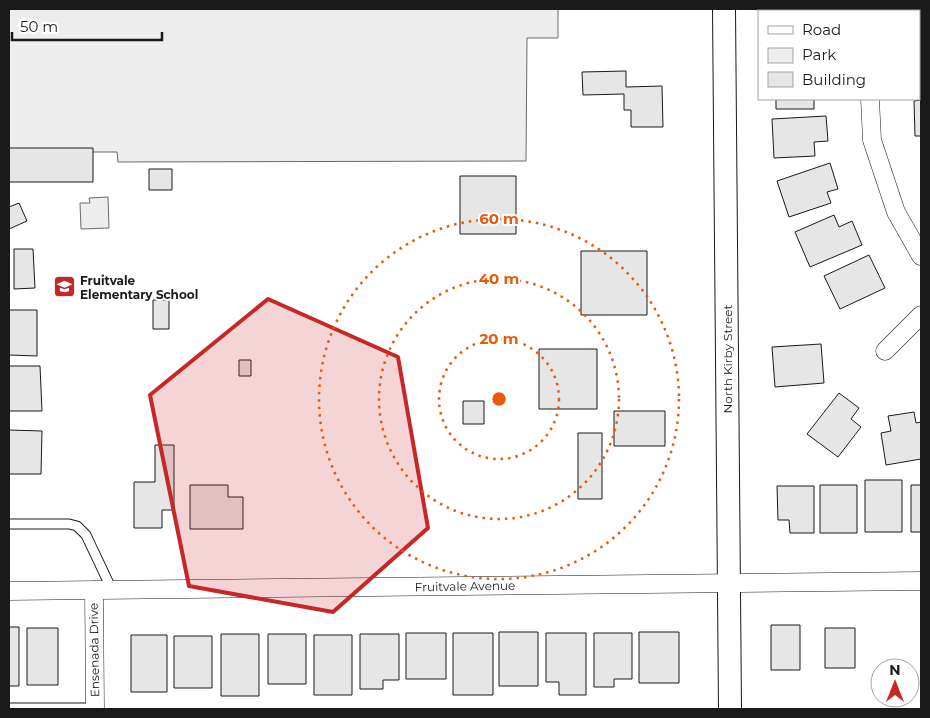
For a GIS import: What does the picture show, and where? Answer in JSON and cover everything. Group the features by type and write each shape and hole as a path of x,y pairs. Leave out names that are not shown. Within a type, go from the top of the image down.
{"street":[{"name":"North Kirby Street","path":"724,9 730,709"},
{"path":"870,100 872,140 896,212 921,256"},
{"path":"885,351 921,315"},
{"name":"Fruitvale Avenue","path":"9,591 921,581"},
{"name":"Ensenada Drive","path":"94,590 95,709"}],"lane":[{"path":"9,524 69,524 77,526 86,535 112,590"},
{"path":"9,708 95,709"}],"highlighted area":[{"path":"268,299 398,357 428,528 333,612 189,586 150,395"}],"green space":[{"path":"9,9 558,9 558,38 527,38 526,161 118,162 117,152 9,152"},
{"path":"108,197 109,228 81,229 80,203 90,203 89,198"}],"building":[{"path":"779,9 825,9 825,10"},
{"path":"920,66 921,66 920,90"},
{"path":"626,71 626,87 662,86 663,127 631,127 631,110 624,110 624,94 583,95 582,72"},
{"path":"776,100 814,100 814,109 776,109"},
{"path":"921,100 921,136 915,136 914,101"},
{"path":"826,116 828,141 814,142 815,156 774,158 772,119"},
{"path":"9,148 93,148 93,182 9,182"},
{"path":"830,163 838,189 827,192 831,203 789,217 777,181"},
{"path":"149,169 172,169 172,190 149,190"},
{"path":"460,176 516,176 516,234 460,234"},
{"path":"19,203 27,221 9,229 9,207"},
{"path":"834,215 839,227 852,221 862,245 810,267 795,232"},
{"path":"14,249 33,249 35,288 14,289"},
{"path":"581,251 647,251 647,315 581,315"},
{"path":"869,255 885,288 840,309 824,276"},
{"path":"153,300 169,300 169,329 153,329"},
{"path":"9,310 37,310 37,356 9,355"},
{"path":"821,344 824,383 775,387 772,347"},
{"path":"539,349 597,349 597,409 539,409"},
{"path":"239,360 251,360 251,376 239,376"},
{"path":"9,366 40,366 42,411 9,411"},
{"path":"839,393 859,408 851,419 861,427 838,457 807,434"},
{"path":"463,401 484,401 484,424 463,424"},
{"path":"614,411 665,411 665,446 614,446"},
{"path":"914,412 916,423 921,422 921,459 886,465 881,433 891,431 888,416"},
{"path":"9,430 42,431 41,474 9,474"},
{"path":"578,433 602,433 602,499 578,499"},
{"path":"155,445 174,445 174,510 162,510 162,528 134,528 134,482 155,482"},
{"path":"865,480 902,480 902,532 865,532"},
{"path":"190,485 228,485 228,497 243,497 243,529 190,529"},
{"path":"820,485 857,485 857,533 820,533"},
{"path":"911,485 921,485 921,532 911,532"},
{"path":"777,486 814,486 814,533 790,533 789,520 778,520"},
{"path":"771,625 800,625 800,670 771,670"},
{"path":"9,627 19,627 19,686 9,686"},
{"path":"27,628 58,628 58,685 27,685"},
{"path":"825,628 855,628 855,668 825,668"},
{"path":"499,632 538,632 538,686 499,686"},
{"path":"639,632 679,632 679,683 639,683"},
{"path":"406,633 446,633 446,679 406,679"},
{"path":"453,633 493,633 493,695 453,695"},
{"path":"546,633 586,633 586,695 559,695 559,682 546,682"},
{"path":"594,633 632,633 632,679 614,679 614,687 594,687"},
{"path":"221,634 259,634 259,696 221,696"},
{"path":"268,634 306,634 306,684 268,684"},
{"path":"360,634 399,634 399,680 383,680 383,689 360,689"},
{"path":"131,635 167,635 167,692 131,692"},
{"path":"314,635 352,635 352,695 314,695"},
{"path":"174,636 212,636 212,688 174,688"}],"place":[{"name":"Fruitvale Elementary School","path":"64,287"}]}
